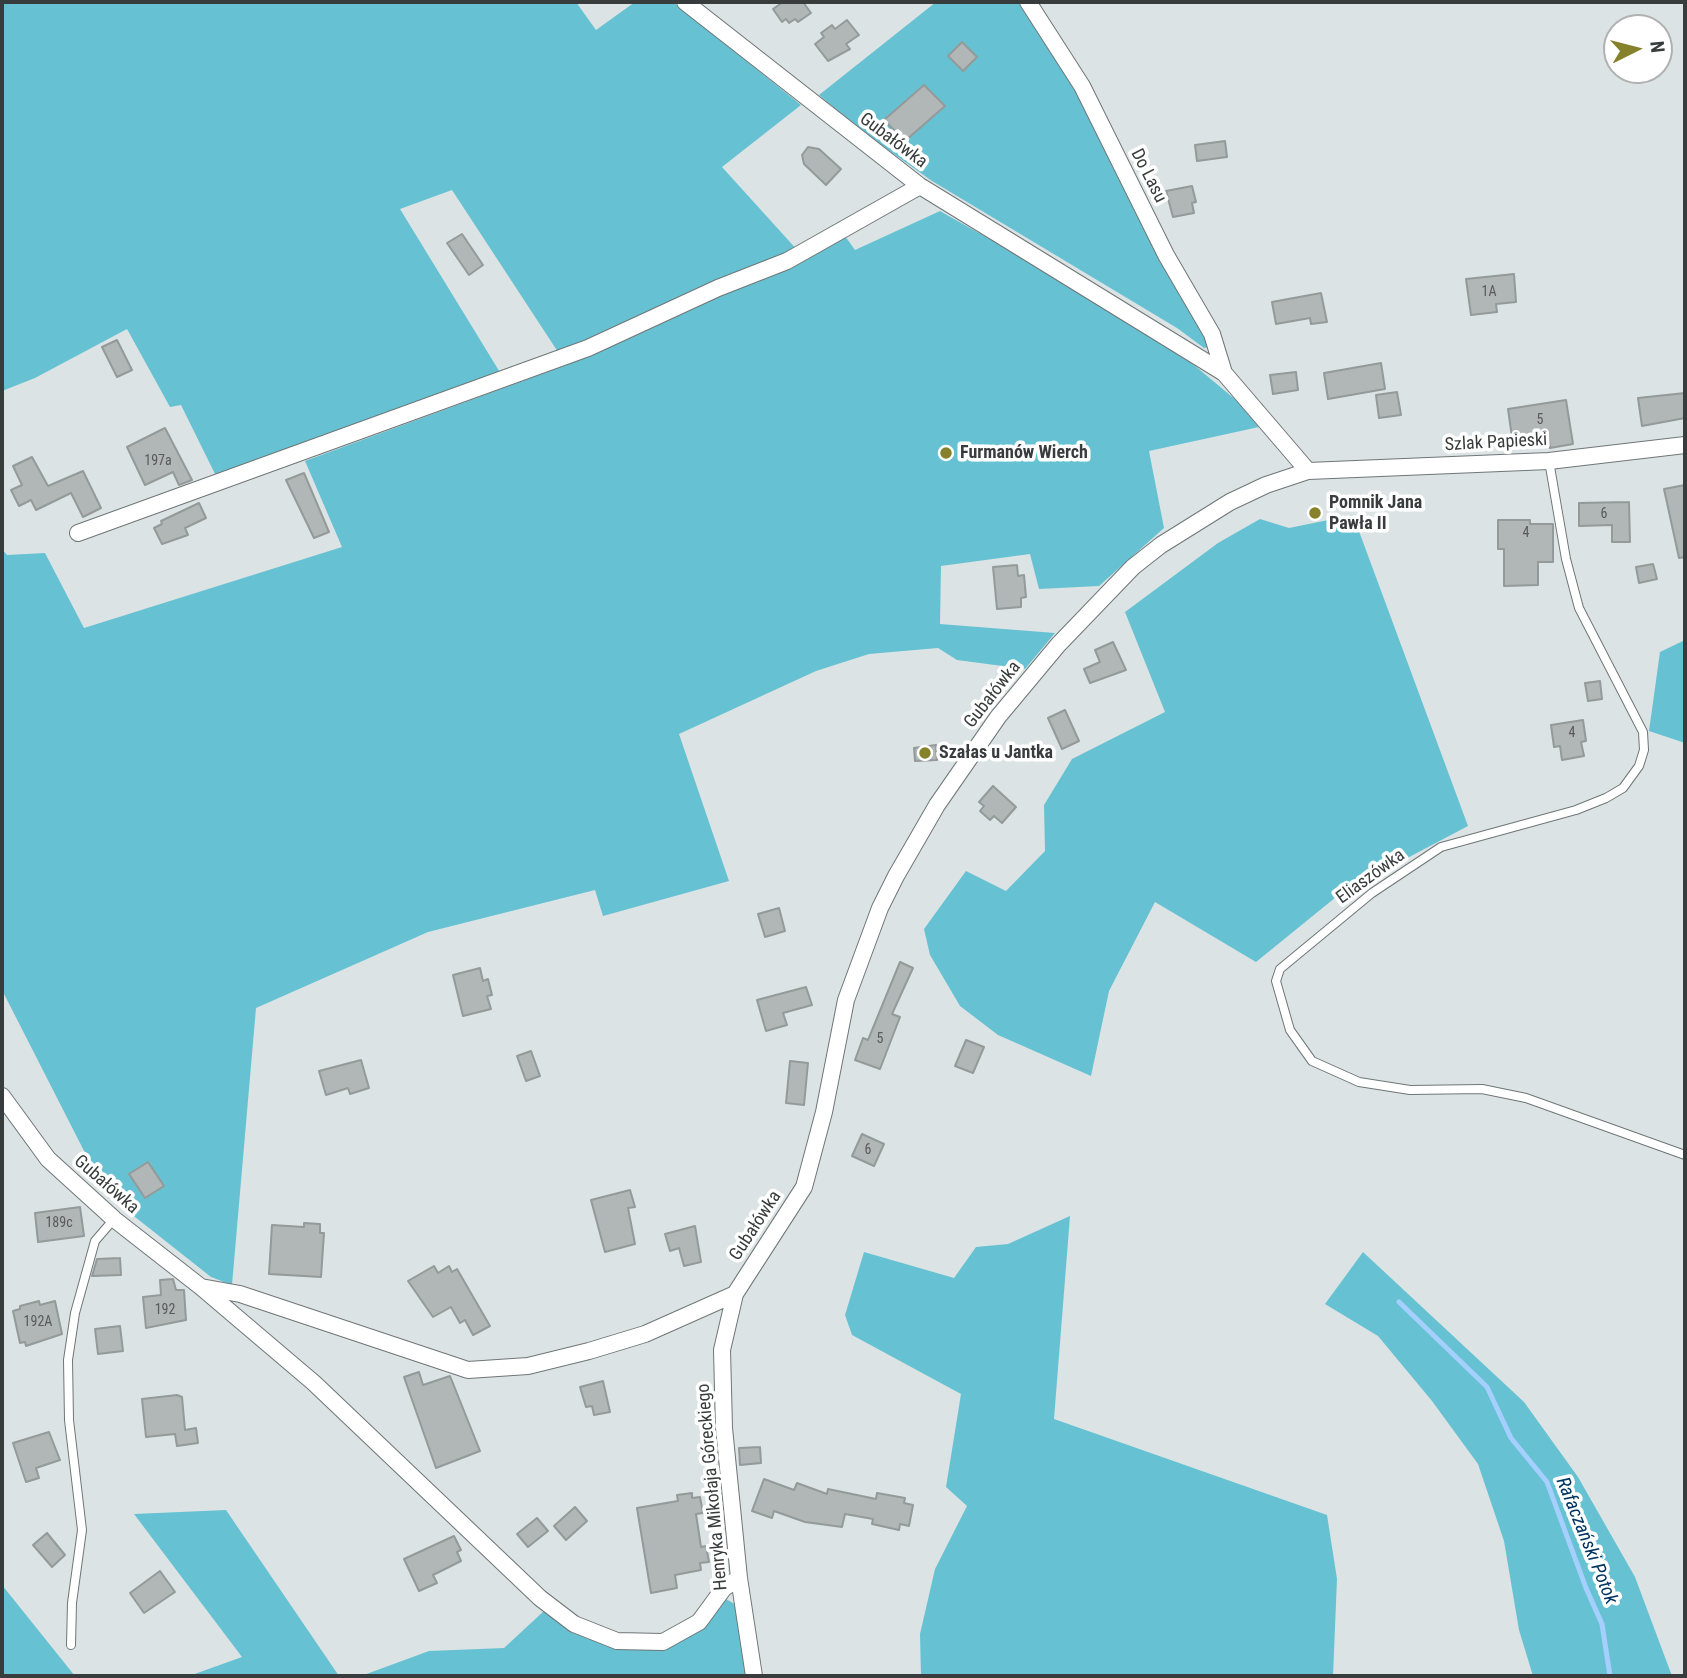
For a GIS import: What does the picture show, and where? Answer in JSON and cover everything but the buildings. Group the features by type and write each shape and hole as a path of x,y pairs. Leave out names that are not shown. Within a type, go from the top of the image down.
{"street":[{"name":"Gubałówka","path":"201,1287 240,1294 468,1370 528,1366 589,1351 645,1334 734,1294 804,1187 824,1112 846,1000 880,908 937,805 998,717 1058,645 1133,567 1161,545 1230,502 1266,485 1308,471 1224,373 920,186 685,2"},
{"name":"Do Lasu","path":"1028,2 1082,86 1166,255 1212,334 1224,373"},
{"path":"78,533 588,348 718,288 787,261 920,186"},
{"name":"Szlak Papieski","path":"1308,471 1549,461 1685,445"},
{"name":"Gubałówka","path":"2,1096 48,1159 114,1219 201,1287 314,1383 540,1598 574,1623 617,1641 663,1642 699,1622 724,1588 739,1578"},
{"name":"Henryka Mikołaja Góreckiego","path":"734,1294 722,1350 724,1427 739,1578 754,1676"}],"lane":[{"name":"Eliaszówka","path":"1549,461 1571,582 1579,608 1643,732 1644,750 1639,766 1623,789 1606,798 1576,810 1441,847 1373,893 1280,968 1276,981 1290,1030 1312,1061 1359,1082 1410,1090 1482,1089 1515,1096 1685,1156"},
{"path":"71,1645 72,1603 82,1530 69,1420 68,1360 75,1313 95,1241 114,1219"}],"shaded area":[{"path":"2,2 576,2 596,30 635,2 673,2 801,105 722,167 799,252 558,352 452,190 400,209 501,374 216,476 181,405 170,407 127,329 35,378 2,391"},
{"path":"936,2 1022,2 1049,40 1210,347 1204,348 1177,328 932,181 860,130 819,95"},
{"path":"940,211 1097,300 1194,365 1237,401 1259,427 1149,451 1164,528 1099,586 1039,589 1030,554 941,566 940,624 1055,633 1025,669 957,660 938,648 869,654 816,671 679,734 729,881 603,916 595,890 428,932 256,1008 232,1285 211,1277 106,1194 2,990 2,549 7,555 45,553 84,628 342,547 305,461 566,365 845,236 855,250"},
{"path":"1353,515 1468,826 1341,893 1256,962 1155,902 1109,991 1091,1076 998,1035 960,1006 930,955 924,929 966,871 1006,891 1045,851 1044,805 1072,759 1165,712 1125,612 1218,543 1260,519 1289,528"},
{"path":"1685,640 1685,743 1649,731 1660,652"},
{"path":"1070,1216 1054,1419 1327,1515 1337,1579 1333,1676 921,1676 920,1634 935,1569 967,1506 946,1487 961,1394 852,1335 845,1315 864,1252 954,1278 976,1247 1008,1244"},
{"path":"1363,1252 1524,1402 1578,1477 1635,1577 1672,1676 1533,1676 1519,1630 1504,1541 1478,1464 1432,1401 1378,1336 1325,1304"},
{"path":"226,1510 339,1676 189,1676 242,1657 134,1514"},
{"path":"2,1585 75,1676 2,1676"},
{"path":"726,1599 738,1606 747,1676 361,1676 429,1651 504,1648 545,1610 605,1642 693,1633"}],"waterway":[{"name":"Rafaczański Potok","path":"1399,1302 1487,1387 1511,1438 1547,1482 1602,1624 1610,1676"}],"place":[{"name":"Furmanów Wierch","path":"946,453"},
{"name":"Pomnik Jana Pawła II","path":"1315,513"},
{"name":"Szałas u Jantka","path":"925,753"}]}
